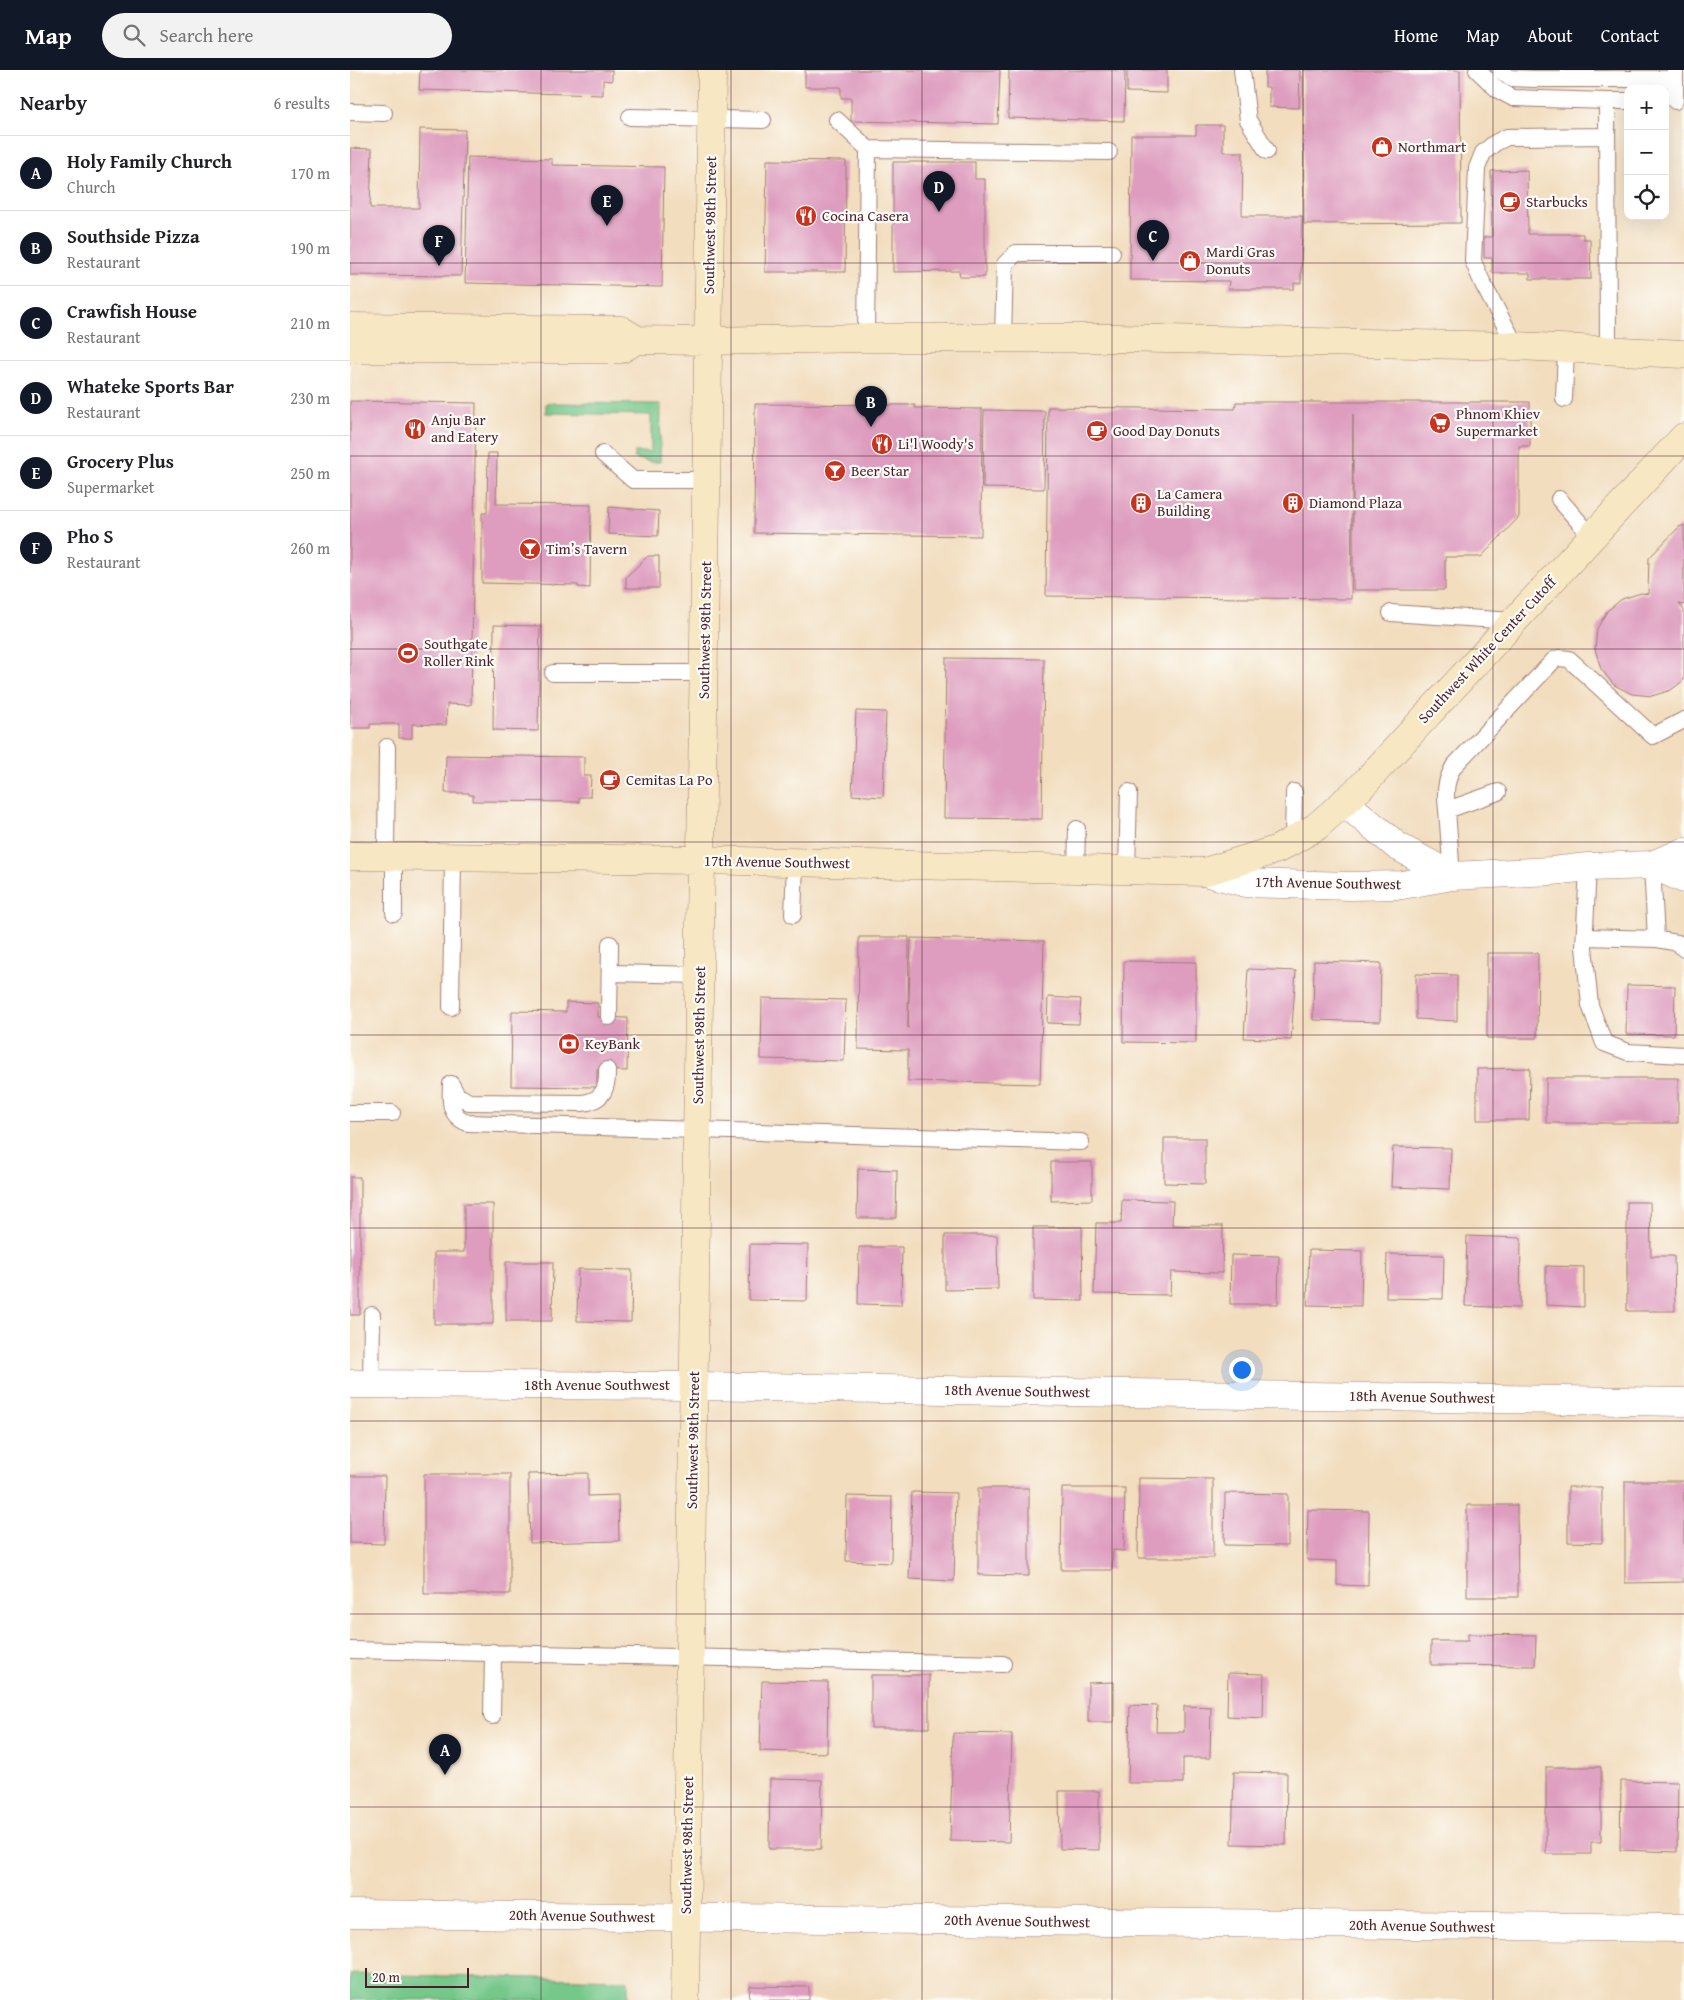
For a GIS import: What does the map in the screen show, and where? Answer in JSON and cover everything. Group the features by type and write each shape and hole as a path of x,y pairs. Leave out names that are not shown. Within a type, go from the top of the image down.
{"street":[{"name":"Southwest 98th Street","path":"685,2000 712,70"},
{"path":"350,327 622,330 637,340"},
{"path":"350,349 621,349 637,340 1115,338 1516,346 1684,354"},
{"name":"Southwest White Center Cutoff","path":"1286,845 1316,827 1360,789 1684,437"},
{"path":"1344,802 1397,846 1452,876"},
{"name":"17th Avenue Southwest","path":"1204,872 1286,845"},
{"name":"17th Avenue Southwest","path":"350,856 701,860 1204,872 1246,882 1341,886 1402,885 1452,876 1552,871 1588,867 1652,865 1684,852"},
{"name":"17th Avenue Southwest","path":"1652,865 1684,879"},
{"name":"18th Avenue Southwest","path":"360,1384 694,1386 1684,1402"},
{"name":"20th Avenue Southwest","path":"350,1914 1684,1928"}],"lane":[{"path":"1242,70 1248,120 1267,151"},
{"path":"1477,70 1498,90 1513,98 1624,101"},
{"path":"1500,70 1510,78 1532,80 1675,75 1675,101"},
{"path":"1607,101 1608,350"},
{"path":"350,112 384,113"},
{"path":"630,117 763,120"},
{"path":"837,120 868,149 1109,152"},
{"path":"1516,346 1473,261 1477,168 1483,153 1495,143 1507,137 1607,136"},
{"path":"866,338 868,149"},
{"path":"1003,338 1005,264 1016,253 1112,253"},
{"path":"1564,399 1566,349"},
{"path":"603,454 633,480 707,480"},
{"path":"1559,499 1592,537"},
{"path":"1391,613 1513,621"},
{"path":"1452,876 1445,787 1448,776 1454,766 1554,660 1569,659 1653,736 1684,720"},
{"path":"553,673 704,673"},
{"path":"387,747 390,856 394,914"},
{"path":"1128,871 1130,792"},
{"path":"1286,845 1294,792"},
{"path":"1447,810 1498,792"},
{"path":"1076,869 1077,829"},
{"path":"451,1007 453,857"},
{"path":"793,915 795,862"},
{"path":"1652,865 1656,939"},
{"path":"1588,867 1584,947 1590,1005 1604,1043 1628,1052 1684,1056"},
{"path":"1585,937 1656,939 1678,943 1684,949"},
{"path":"610,944 610,1018"},
{"path":"610,973 700,975"},
{"path":"607,1070 606,1089 602,1095 590,1102 469,1102 457,1095 450,1084 450,1104 452,1111 462,1121 468,1123 1081,1142"},
{"path":"350,1113 392,1114"},
{"path":"360,1384 372,1315"},
{"path":"350,1650 1003,1664"},
{"path":"492,1716 493,1652"}],"green space":[{"path":"546,403 661,404 660,462 650,462 634,458 634,452 651,452 651,415 546,413"},
{"path":"350,1974 628,1980 628,2000 350,2000"}],"building":[{"path":"420,70 612,70 612,81 603,80 603,95 419,90"},
{"path":"805,70 1000,70 998,124 851,121 851,98 841,98 841,87 805,87"},
{"path":"1009,70 1125,70 1124,121 1008,118"},
{"path":"1127,70 1167,70 1167,93 1127,92"},
{"path":"1265,70 1300,70 1299,108 1269,107 1269,87 1265,87"},
{"name":"Northmart","path":"1303,70 1460,70 1461,223 1304,224"},
{"path":"1565,70 1608,70 1608,75 1565,75"},
{"path":"1196,125 1223,125 1223,152 1243,152 1242,216 1302,216 1301,283 1294,283 1294,289 1228,289 1229,281 1130,280 1131,135 1196,135"},
{"path":"420,129 465,130 461,276 350,275 350,148 372,149 370,208 419,208"},
{"path":"468,157 552,159 552,165 664,167 662,287 465,283"},
{"name":"Cocina Casera","path":"767,160 846,161 845,272 765,272"},
{"path":"893,162 975,162 975,179 985,179 985,277 960,277 959,271 893,272"},
{"name":"Starbucks","path":"1527,170 1528,234 1583,234 1583,239 1590,239 1591,279 1530,279 1530,273 1492,273 1492,258 1484,258 1484,237 1492,237 1491,171"},
{"path":"350,401 476,403 471,705 447,704 446,725 412,724 412,738 399,738 399,724 370,724 370,728 350,728"},
{"path":"1236,402 1530,402 1530,446 1519,446 1519,517 1481,557 1445,557 1445,590 1353,590 1353,414 1351,599 1046,596 1048,407 1235,409"},
{"name":"Beer Star","path":"755,404 915,405 915,408 982,409 981,536 754,533"},
{"path":"984,410 1045,411 1044,489 983,488"},
{"name":"Tim’s Tavern","path":"488,453 497,453 496,504 591,505 590,588 578,587 578,585 482,583 482,513 487,513"},
{"path":"609,507 659,511 658,536 608,534"},
{"path":"1684,525 1684,605 1679,604 1684,610 1684,680 1671,690 1652,696 1632,694 1614,685 1601,669 1595,649 1597,629 1607,611 1622,599 1641,593 1648,594 1649,558 1679,527"},
{"path":"648,556 659,556 659,588 626,588 626,577"},
{"path":"494,625 540,626 538,731 493,730"},
{"path":"946,658 1044,659 1042,819 944,818"},
{"path":"856,711 886,712 883,797 852,795"},
{"path":"446,755 584,757 584,776 591,776 590,797 579,797 579,802 473,801 473,795 469,795 469,793 445,793"},
{"path":"859,937 909,937 908,1028 911,938 1044,941 1040,1084 908,1081 908,1050 858,1049"},
{"path":"1487,953 1538,953 1537,1038 1487,1038"},
{"path":"1124,961 1196,962 1196,1043 1123,1042"},
{"path":"1314,961 1381,963 1380,1022 1313,1020"},
{"path":"1248,969 1296,971 1291,1040 1244,1038"},
{"path":"1416,974 1457,975 1457,1021 1416,1019"},
{"path":"1627,985 1675,986 1674,1035 1626,1034"},
{"path":"1048,997 1081,999 1079,1024 1047,1023"},
{"path":"762,998 846,1000 844,1061 761,1059"},
{"name":"KeyBank","path":"566,1002 598,1003 598,1017 628,1018 627,1071 597,1070 597,1087 511,1086 512,1011 566,1012"},
{"path":"1530,1068 1529,1120 1477,1120 1477,1069"},
{"path":"1546,1078 1678,1078 1678,1123 1546,1123"},
{"path":"1164,1138 1205,1138 1205,1184 1164,1183"},
{"path":"1393,1147 1451,1148 1450,1189 1391,1187"},
{"path":"1051,1162 1092,1162 1092,1200 1051,1201"},
{"path":"858,1169 897,1170 896,1218 857,1218"},
{"path":"350,1177 360,1177 360,1315 350,1315"},
{"path":"1122,1200 1173,1201 1172,1225 1223,1226 1222,1273 1171,1272 1170,1295 1094,1294 1096,1223 1121,1223"},
{"path":"1627,1202 1650,1202 1651,1256 1674,1256 1675,1311 1627,1311"},
{"path":"464,1204 493,1204 493,1324 434,1324 434,1252 464,1252"},
{"path":"1033,1227 1082,1227 1083,1301 1033,1300"},
{"path":"945,1235 997,1235 998,1289 945,1290"},
{"path":"1467,1236 1521,1238 1520,1308 1465,1306"},
{"path":"750,1244 808,1245 807,1301 749,1300"},
{"path":"859,1247 902,1247 901,1305 858,1304"},
{"path":"1309,1250 1362,1251 1361,1306 1307,1305"},
{"path":"1387,1254 1444,1255 1443,1299 1386,1298"},
{"path":"1231,1255 1279,1256 1278,1304 1230,1304"},
{"path":"506,1262 553,1262 552,1321 506,1321"},
{"path":"1546,1266 1584,1267 1584,1307 1546,1305"},
{"path":"578,1269 632,1270 631,1322 577,1321"},
{"path":"588,1473 588,1496 618,1495 619,1541 530,1543 528,1474"},
{"path":"424,1474 510,1474 510,1594 424,1594"},
{"path":"350,1476 385,1476 384,1544 350,1543"},
{"path":"1139,1478 1213,1479 1213,1558 1138,1558"},
{"path":"1625,1481 1684,1481 1684,1582 1625,1583"},
{"path":"1568,1487 1602,1487 1602,1543 1568,1542"},
{"path":"978,1488 1029,1488 1029,1576 978,1575"},
{"path":"1062,1488 1125,1488 1124,1551 1113,1550 1112,1570 1061,1570"},
{"path":"912,1492 956,1493 954,1581 909,1579"},
{"path":"1225,1493 1288,1494 1288,1546 1224,1545"},
{"path":"847,1496 892,1497 891,1563 846,1561"},
{"path":"1467,1505 1517,1505 1518,1597 1467,1597"},
{"path":"1308,1510 1369,1511 1368,1586 1337,1585 1337,1561 1307,1560"},
{"path":"1468,1634 1536,1635 1535,1666 1431,1665 1431,1641 1468,1641"},
{"path":"1228,1673 1264,1674 1263,1718 1227,1716"},
{"path":"871,1675 929,1675 929,1728 871,1728"},
{"path":"762,1681 828,1682 827,1753 760,1751"},
{"path":"1114,1682 1114,1722 1088,1722 1088,1683"},
{"path":"1130,1705 1157,1706 1156,1732 1184,1732 1184,1706 1211,1707 1210,1758 1183,1758 1183,1783 1128,1783"},
{"path":"953,1733 1012,1734 1009,1842 950,1841"},
{"path":"1546,1767 1601,1767 1601,1842 1591,1842 1591,1854 1546,1854"},
{"path":"1234,1772 1287,1773 1286,1845 1232,1844"},
{"path":"770,1779 822,1780 821,1849 769,1849"},
{"path":"1621,1781 1678,1782 1677,1852 1620,1850"},
{"path":"1059,1791 1099,1791 1099,1850 1060,1849"},
{"path":"750,1986 809,1987 809,2000 749,2000"}],"place":[{"name":"Northmart","path":"1382,147"},
{"name":"Starbucks","path":"1510,202"},
{"name":"Whateke Sports Bar","path":"939,212"},
{"name":"Cocina Casera","path":"806,216"},
{"name":"Grocery Plus","path":"607,226"},
{"name":"Crawfish House","path":"1153,261"},
{"name":"Mardi Gras Donuts","path":"1190,261"},
{"name":"Pho S","path":"439,266"},
{"name":"Phnom Khiev Supermarket","path":"1440,423"},
{"name":"Southside Pizza","path":"871,427"},
{"name":"Anju Bar and Eatery","path":"415,429"},
{"name":"Good Day Donuts","path":"1097,431"},
{"name":"Li'l Woody's","path":"882,444"},
{"name":"Beer Star","path":"835,471"},
{"name":"La Camera Building","path":"1141,503"},
{"name":"Diamond Plaza","path":"1293,503"},
{"name":"Tim’s Tavern","path":"530,549"},
{"name":"Southgate Roller Rink","path":"408,653"},
{"name":"Cemitas La Po","path":"610,780"},
{"name":"KeyBank","path":"569,1044"},
{"name":"Holy Family Church","path":"445,1775"}]}
